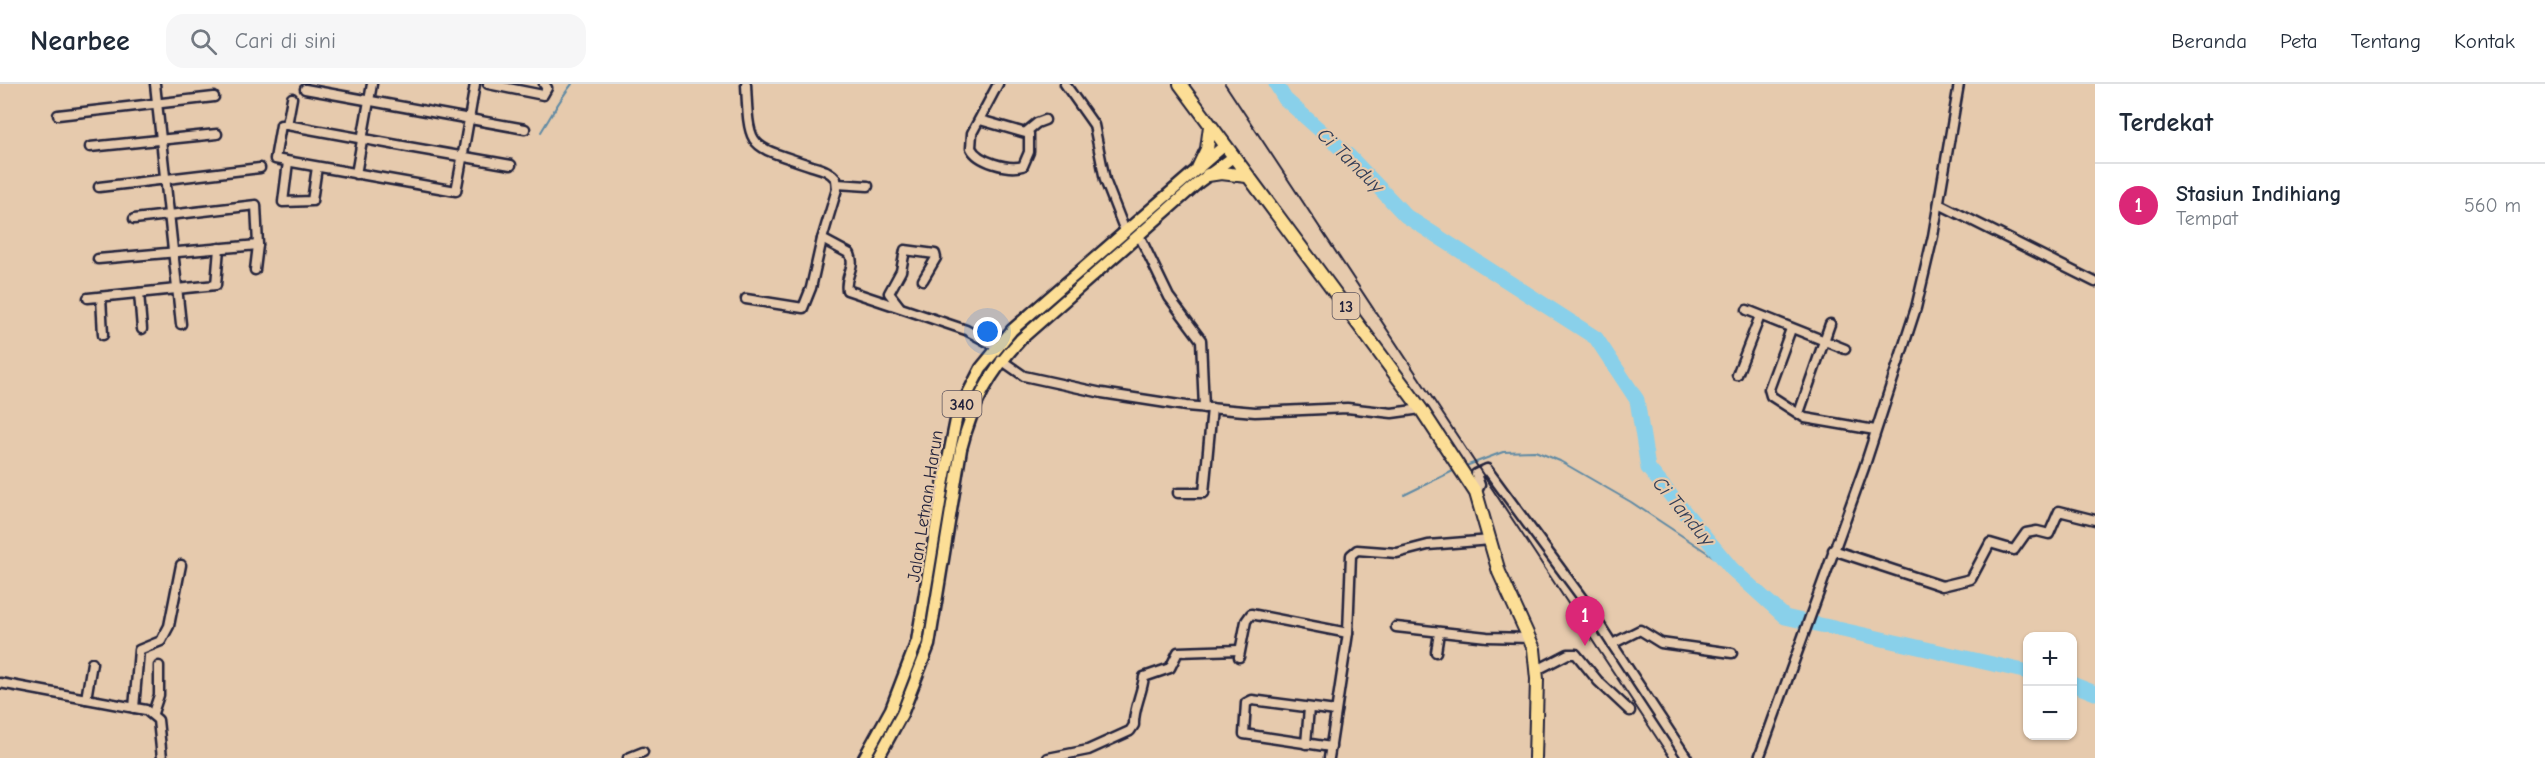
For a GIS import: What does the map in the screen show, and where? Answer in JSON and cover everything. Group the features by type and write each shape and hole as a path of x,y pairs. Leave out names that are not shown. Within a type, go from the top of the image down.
{"highway":[{"name":"13","path":"1180,84 1420,409 1476,493 1499,572 1530,638 1537,670 1535,758"},
{"path":"1210,126 1203,172 1247,176"}],"main road":[{"name":"Jalan Letnan Harun","path":"878,758 905,691 925,609 943,485 957,415 970,386 997,347 1139,235 1203,172 1225,145"},
{"name":"Jalan Letnan Harun","path":"864,758 905,691 929,645 951,508 969,418 980,392 1001,360 1041,313 1125,231 1203,172 1233,157"}],"street":[{"path":"155,84 175,253 180,324"},
{"path":"356,174 372,84"},
{"path":"475,84 470,119 462,156 456,191 274,159 281,125 287,125 362,139 462,156 511,165"},
{"path":"488,84 529,88 543,95 547,88 544,84"},
{"path":"746,84 748,128 754,142 769,151 828,171 837,184"},
{"path":"980,120 1026,132 1031,140 1023,166 1017,168 989,161 978,157 970,148 970,137 998,84"},
{"path":"1065,84 1094,125 1105,180 1125,231"},
{"path":"1759,758 1916,308 1939,204 1959,84"},
{"path":"305,89 525,129"},
{"path":"58,115 214,97"},
{"path":"287,125 292,98"},
{"path":"1026,132 1045,120"},
{"path":"90,147 217,134"},
{"path":"288,162 283,202 312,201 317,167"},
{"path":"99,187 260,168"},
{"path":"837,184 868,186"},
{"path":"746,299 803,308 811,288 837,184"},
{"path":"1939,204 2095,282"},
{"path":"134,219 256,205 258,245 255,270"},
{"path":"1139,235 1169,297 1201,340 1208,408 1204,493 1178,493"},
{"path":"822,238 850,254 853,263 846,282 847,290 966,330 997,347"},
{"path":"98,259 258,245"},
{"path":"88,298 216,285 219,248"},
{"path":"899,306 889,293 901,271 901,259 905,250 935,254 936,258 923,279"},
{"path":"139,293 142,329"},
{"path":"101,297 103,335"},
{"path":"1747,310 1845,349"},
{"path":"1737,375 1760,316"},
{"path":"1800,413 1830,324"},
{"path":"1791,329 1769,389 1774,398 1814,422 1875,430"},
{"path":"1001,360 1024,376 1102,393 1208,408 1282,412 1347,408 1392,413 1420,409"},
{"path":"1476,493 1480,485 1476,474 1487,469 1579,594 1687,758"},
{"path":"1833,550 1942,586 1971,579 1990,543 2014,550 2026,533 2037,531 2049,534 2059,511 2095,519"},
{"path":"1329,758 1348,633 1349,563 1353,552 1365,550 1397,553 1428,545 1491,540"},
{"path":"134,708 139,650 161,641 169,626 181,565"},
{"path":"1048,758 1088,750 1130,731 1134,726 1134,715 1139,705 1144,677 1170,668 1178,652 1239,654 1246,621 1251,614 1348,633"},
{"path":"1396,627 1487,638 1530,638"},
{"path":"1612,644 1640,630 1661,643 1732,652"},
{"path":"1436,652 1439,633"},
{"path":"1537,670 1568,654 1576,654 1598,681 1630,711"},
{"path":"86,699 92,663"},
{"path":"153,714 159,695 159,666"},
{"path":"0,683 134,708 153,714 158,720 162,758"},
{"path":"1331,747 1246,736 1242,731 1248,701 1336,711"},
{"path":"1306,744 1309,708"},
{"path":"628,758 643,752"}],"waterway":[{"path":"541,132 572,84"},
{"name":"Ci Tanduy","path":"1276,84 1285,99 1348,155 1406,216 1596,338 1637,400 1648,468 1732,569 1785,617 2023,671"},
{"path":"1463,467 1503,452 1535,451 1560,461 1631,502 1732,569"},
{"path":"1404,495 1455,470"},
{"name":"Ci Tanduy","path":"2077,686 2095,693"}],"railway":[{"path":"1225,84 1670,758"}],"place":[{"name":"Stasiun Indihiang","path":"1585,646"}]}
